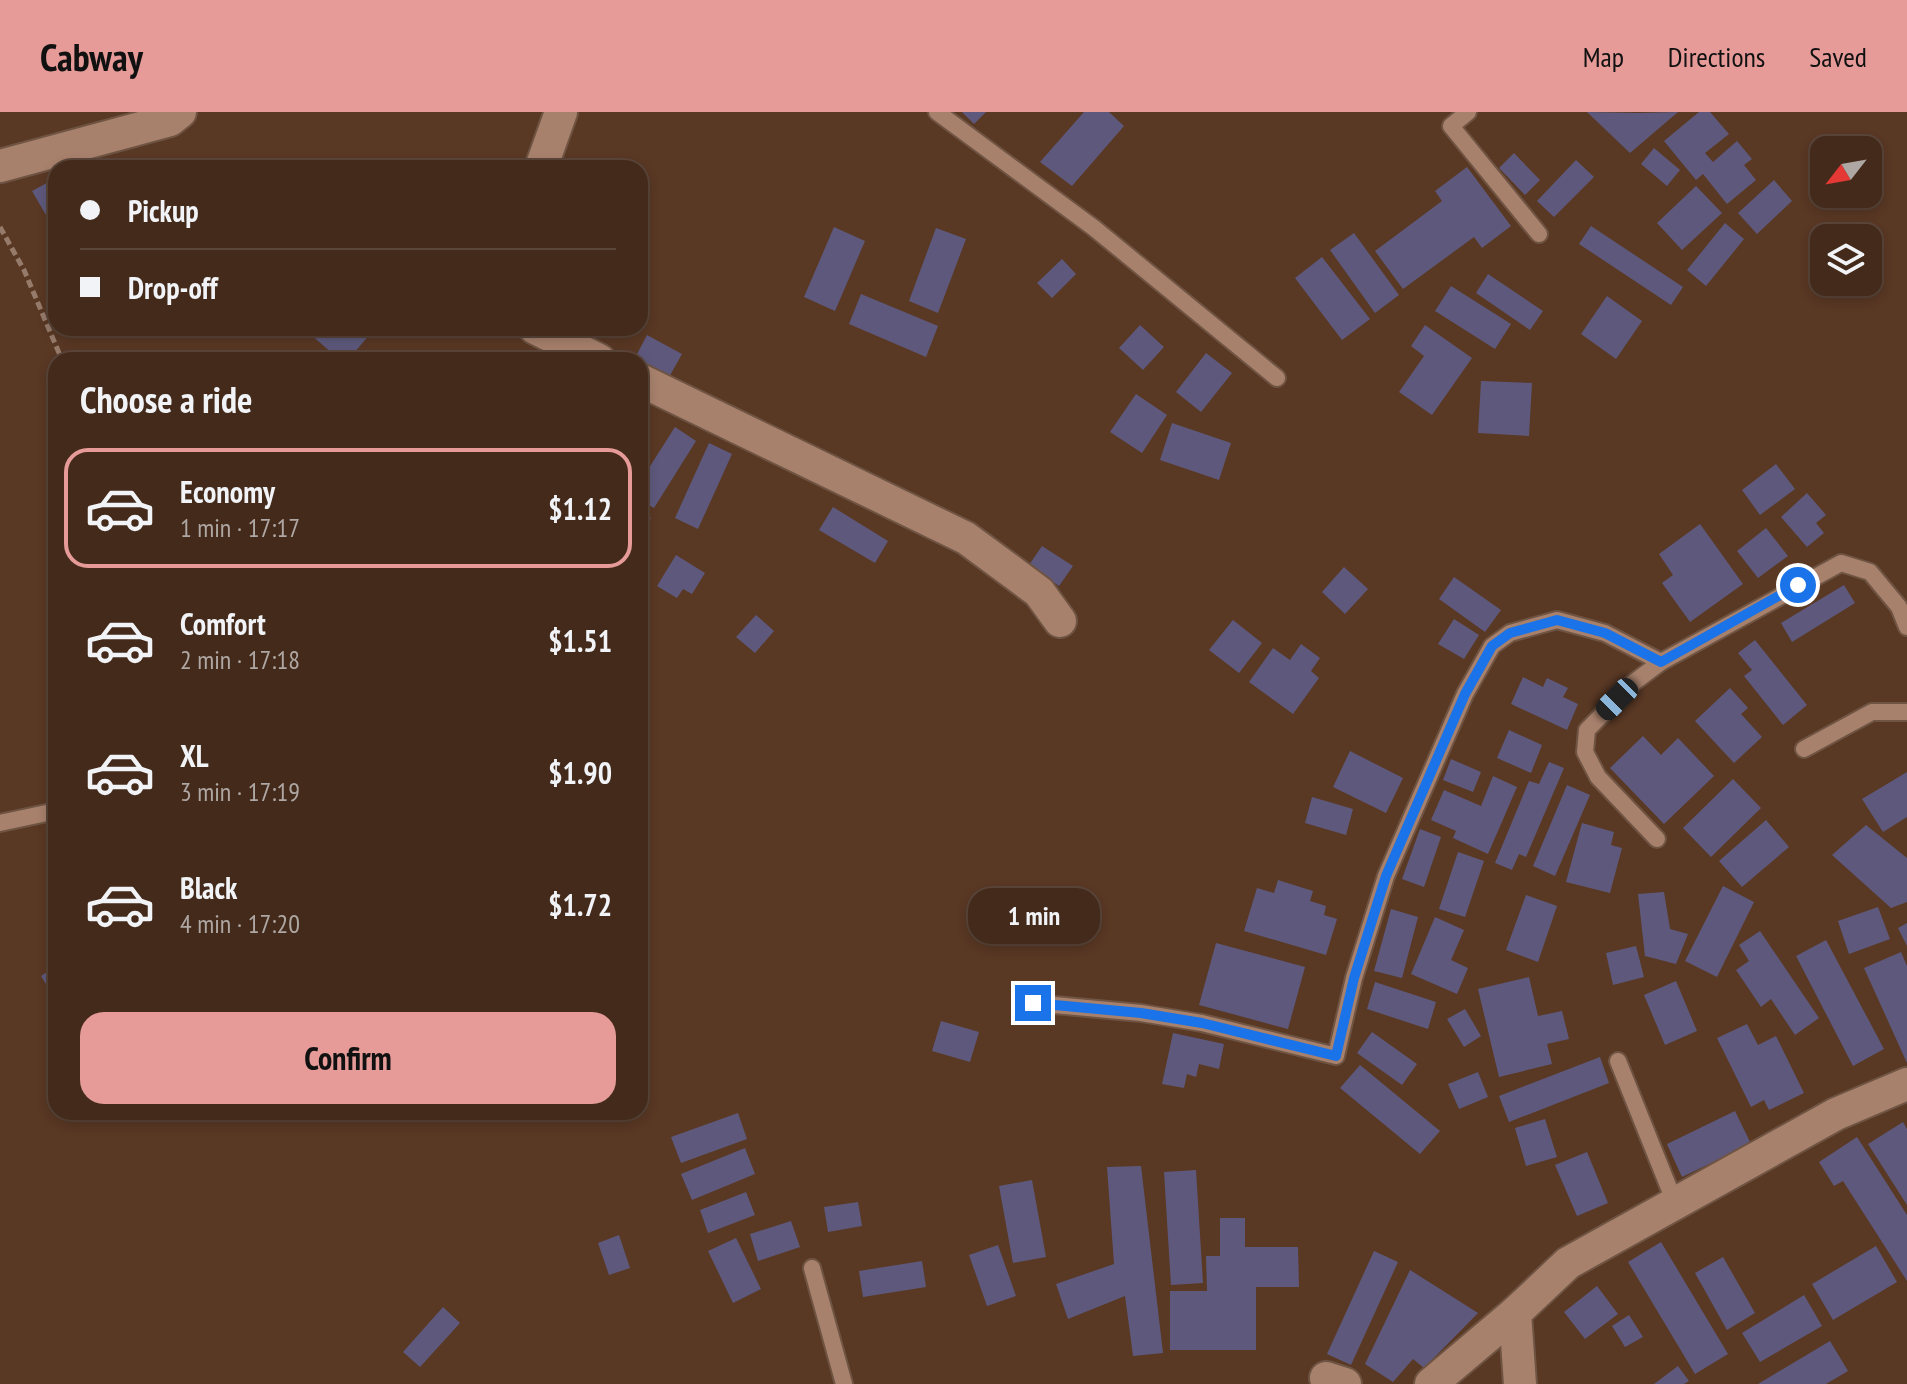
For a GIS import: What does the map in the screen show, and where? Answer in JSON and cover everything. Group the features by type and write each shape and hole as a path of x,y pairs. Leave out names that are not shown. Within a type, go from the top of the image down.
{"street":[{"path":"0,166 170,120 180,112"},
{"path":"544,160 561,112"},
{"path":"551,336 583,352"},
{"path":"648,384 966,538 1039,592 1060,621"},
{"path":"1431,1384 1568,1263 1836,1114 1907,1084"},
{"path":"1515,1313 1520,1384"}],"lane":[{"path":"937,112 1094,228 1277,378"},
{"path":"1468,112 1451,126 1539,234"},
{"path":"1657,839 1598,777 1585,752 1587,730 1633,683 1661,662 1841,563 1870,572 1899,607 1907,627"},
{"path":"1033,1003 1141,1013 1202,1023 1336,1056 1354,978 1386,876 1465,694 1492,646 1510,633 1557,620 1605,633 1661,662"},
{"path":"1804,749 1872,712 1907,712"},
{"path":"0,823 48,813"},
{"path":"1618,1061 1675,1203"},
{"path":"812,1268 844,1384"}],"path":[{"path":"0,227 24,270 48,327"}],"building":[{"path":"962,112 986,112 974,124"},
{"path":"1084,112 1109,112 1124,126 1072,186 1040,162"},
{"path":"1587,112 1638,113 1678,112 1630,153"},
{"path":"1699,112 1710,112 1729,134 1705,153 1713,162 1737,141 1752,159 1744,165 1756,180 1727,204 1703,174 1696,180 1664,141"},
{"path":"1654,148 1680,170 1667,186 1641,164"},
{"path":"1514,153 1540,180 1525,195 1499,168"},
{"path":"1576,160 1594,177 1554,217 1537,201"},
{"path":"1467,167 1511,226 1482,248 1474,237 1403,289 1375,251 1442,201 1435,191"},
{"path":"1774,180 1792,201 1757,234 1738,213"},
{"path":"48,182 48,214 46,215 32,191"},
{"path":"1696,186 1722,213 1682,250 1657,223"},
{"path":"1725,223 1744,239 1706,286 1687,270"},
{"path":"1591,226 1683,287 1671,305 1579,244"},
{"path":"834,227 865,241 835,311 804,297"},
{"path":"936,228 966,239 938,313 909,301"},
{"path":"1354,233 1399,295 1375,313 1330,250"},
{"path":"1322,257 1370,319 1342,340 1295,278"},
{"path":"1062,259 1076,274 1052,298 1037,283"},
{"path":"1488,274 1543,311 1530,330 1476,293"},
{"path":"1451,286 1511,324 1495,349 1435,311"},
{"path":"861,294 938,326 926,357 849,324"},
{"path":"1607,296 1642,321 1616,359 1581,334"},
{"path":"1140,325 1164,347 1143,370 1119,348"},
{"path":"1425,325 1472,358 1432,415 1399,392 1424,356 1411,346"},
{"path":"312,336 368,336 355,352 331,352"},
{"path":"648,336 682,354 668,379 648,368 648,352 638,352"},
{"path":"1206,353 1232,373 1201,412 1176,392"},
{"path":"1481,381 1532,383 1529,436 1478,433"},
{"path":"1136,394 1167,415 1142,453 1110,432"},
{"path":"1172,423 1231,443 1219,480 1160,460"},
{"path":"675,427 696,441 654,508 648,505 648,469"},
{"path":"709,443 732,454 698,529 675,518"},
{"path":"1776,464 1795,489 1760,515 1742,490"},
{"path":"1807,493 1826,515 1816,523 1824,533 1807,547 1781,517"},
{"path":"833,507 888,541 875,563 819,530"},
{"path":"1700,524 1743,584 1690,622 1662,583 1673,575 1659,554"},
{"path":"1766,528 1788,556 1758,578 1737,551"},
{"path":"1042,546 1073,566 1059,586 1029,565"},
{"path":"676,555 705,573 692,594 683,589 677,598 657,586"},
{"path":"1344,567 1368,589 1345,614 1322,592"},
{"path":"1454,577 1501,610 1485,632 1439,599"},
{"path":"1844,585 1855,603 1792,642 1781,623"},
{"path":"756,615 774,631 755,653 736,637"},
{"path":"1454,619 1479,635 1464,659 1438,644"},
{"path":"1233,620 1262,643 1239,673 1209,650"},
{"path":"1755,640 1807,705 1783,725 1744,676 1752,670 1738,653"},
{"path":"1301,644 1320,658 1311,671 1319,678 1293,714 1249,682 1273,648 1290,660"},
{"path":"1523,677 1543,687 1547,678 1568,688 1563,697 1578,704 1567,730 1511,704"},
{"path":"1730,688 1748,708 1741,714 1762,737 1734,763 1695,721"},
{"path":"1509,730 1542,745 1531,773 1497,758"},
{"path":"1643,736 1661,755 1678,738 1714,776 1664,824 1610,768"},
{"path":"1350,751 1403,778 1386,813 1333,787"},
{"path":"1451,759 1481,772 1473,792 1443,780"},
{"path":"1549,762 1564,768 1526,857 1519,854 1512,870 1495,863 1529,781 1539,784"},
{"path":"1907,772 1907,817 1883,832 1862,799"},
{"path":"1493,776 1517,787 1488,854 1453,838 1456,831 1431,820 1444,790 1481,806"},
{"path":"1733,779 1761,808 1711,857 1683,828"},
{"path":"1567,785 1590,795 1555,876 1533,866"},
{"path":"1312,797 1353,809 1346,835 1305,823"},
{"path":"1766,820 1789,847 1742,887 1719,861"},
{"path":"1582,823 1614,832 1611,845 1622,848 1610,893 1566,882"},
{"path":"1866,825 1907,858 1907,902 1891,908 1832,855"},
{"path":"1420,829 1441,837 1424,887 1402,879"},
{"path":"1458,852 1484,861 1465,917 1439,909"},
{"path":"1278,880 1313,891 1310,901 1326,906 1324,915 1337,919 1326,955 1244,931 1257,888 1274,893"},
{"path":"1723,886 1754,902 1717,977 1685,961"},
{"path":"1664,892 1670,929 1688,934 1676,964 1645,956 1638,894"},
{"path":"1526,895 1557,906 1538,962 1506,950"},
{"path":"1878,907 1890,939 1849,954 1838,921"},
{"path":"1391,909 1418,917 1402,978 1374,971"},
{"path":"1435,917 1464,930 1451,960 1468,968 1457,994 1411,974"},
{"path":"1907,923 1907,946 1898,928"},
{"path":"1760,931 1819,1018 1795,1035 1771,999 1761,1007 1736,970 1749,961 1739,945"},
{"path":"1826,940 1884,1049 1853,1066 1796,956"},
{"path":"1216,943 1305,967 1288,1029 1199,1005"},
{"path":"1636,946 1644,977 1613,985 1606,953"},
{"path":"1901,952 1907,966 1907,1063 1864,968"},
{"path":"48,971 48,987 41,976"},
{"path":"1529,977 1538,1016 1562,1011 1569,1039 1547,1044 1552,1064 1499,1077 1478,989"},
{"path":"1676,981 1697,1031 1665,1045 1644,995"},
{"path":"1375,982 1436,1002 1428,1029 1367,1009"},
{"path":"1465,1009 1481,1036 1464,1047 1447,1019"},
{"path":"941,1021 979,1032 970,1062 932,1051"},
{"path":"1747,1024 1758,1045 1776,1036 1804,1093 1769,1110 1764,1100 1751,1107 1717,1038"},
{"path":"1372,1032 1417,1064 1402,1085 1357,1053"},
{"path":"1173,1033 1224,1044 1219,1069 1199,1064 1196,1077 1187,1074 1184,1088 1162,1084"},
{"path":"1600,1057 1609,1083 1509,1122 1499,1096"},
{"path":"1360,1065 1440,1131 1420,1154 1340,1088"},
{"path":"1478,1072 1488,1097 1459,1109 1448,1084"},
{"path":"1735,1111 1751,1144 1682,1177 1667,1144"},
{"path":"738,1113 747,1139 681,1163 671,1137"},
{"path":"1545,1119 1557,1157 1526,1166 1515,1128"},
{"path":"1903,1122 1907,1129 1907,1205 1868,1144"},
{"path":"1857,1137 1907,1215 1907,1281 1843,1181 1834,1186 1819,1162"},
{"path":"745,1148 755,1174 692,1200 681,1174"},
{"path":"1587,1152 1608,1203 1577,1216 1555,1165"},
{"path":"1141,1166 1163,1353 1133,1356 1125,1296 1068,1319 1056,1284 1114,1264 1107,1167"},
{"path":"1196,1170 1203,1283 1171,1285 1164,1172"},
{"path":"1032,1180 1046,1257 1013,1263 999,1186"},
{"path":"746,1192 755,1215 708,1233 700,1210"},
{"path":"858,1202 862,1226 828,1232 824,1207"},
{"path":"1220,1218 1245,1218 1245,1247 1298,1247 1299,1287 1256,1287 1256,1350 1170,1350 1170,1291 1207,1291 1206,1256 1220,1256"},
{"path":"791,1221 800,1247 758,1261 750,1234"},
{"path":"619,1235 630,1268 609,1275 598,1243"},
{"path":"736,1238 761,1289 733,1303 708,1251"},
{"path":"1661,1242 1728,1354 1695,1374 1628,1262"},
{"path":"998,1245 1016,1296 987,1306 969,1255"},
{"path":"1876,1246 1897,1282 1833,1320 1812,1284"},
{"path":"1374,1251 1398,1262 1351,1365 1327,1354"},
{"path":"1723,1257 1755,1313 1727,1330 1695,1273"},
{"path":"922,1261 926,1287 863,1297 859,1271"},
{"path":"1410,1270 1478,1313 1424,1368 1413,1359 1393,1382 1365,1364"},
{"path":"1597,1286 1618,1314 1585,1339 1564,1312"},
{"path":"1804,1295 1822,1326 1760,1362 1742,1333"},
{"path":"443,1307 460,1323 420,1367 403,1352"},
{"path":"1629,1315 1643,1337 1625,1347 1612,1326"},
{"path":"1830,1341 1848,1371 1826,1384 1758,1384"},
{"path":"1678,1366 1689,1381 1684,1384 1654,1384"}],"route":[{"path":"1033,1003 1141,1013 1202,1023 1336,1056 1354,978 1386,876 1465,694 1492,646 1510,633 1557,620 1605,633 1661,662 1798,585"}]}
